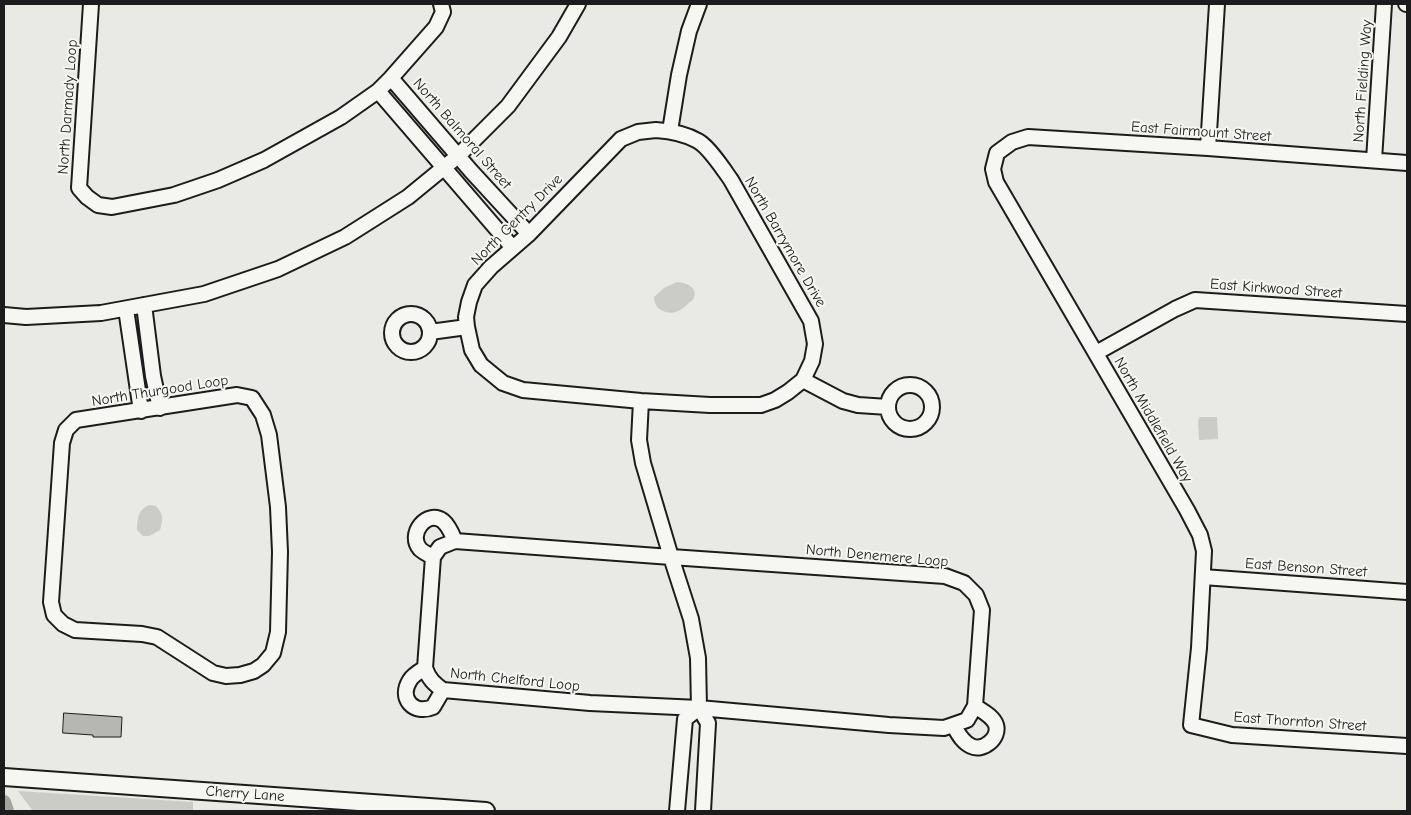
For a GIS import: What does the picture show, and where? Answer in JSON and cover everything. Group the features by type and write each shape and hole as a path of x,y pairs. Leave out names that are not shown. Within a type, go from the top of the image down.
{"main road":[{"name":"Cherry Lane","path":"4,776 446,810 486,811"}],"street":[{"name":"North Darmady Loop","path":"91,4 79,188 98,205 112,207 174,195 218,180 264,160 341,117 378,91 436,28 443,12 441,4"},
{"path":"4,315 26,317 101,313 204,294 278,269 345,237 408,197 458,156 508,106 559,37 578,4"},
{"path":"670,131 688,31 699,4"},
{"path":"1208,148 1218,4"},
{"name":"North Fielding Way","path":"1374,160 1384,4"},
{"name":"North Balmoral Street","path":"391,78 529,234"},
{"path":"378,91 513,248"},
{"name":"North Gentry Drive","path":"641,401 523,390 503,383 480,365 472,350 466,317 475,285 491,267 529,234 621,139 638,132 670,131"},
{"name":"North Barrymore Drive","path":"670,131 700,141 717,160 731,180 812,321 815,344 812,361 803,380"},
{"name":"East Fairmount Street","path":"997,153 1012,142 1028,137 1407,163"},
{"name":"North Middlefield Way","path":"997,153 994,169 996,182 1200,535 1204,551 1203,577 1199,648 1191,725"},
{"name":"East Kirkwood Street","path":"1096,354 1174,309 1195,300 1407,314"},
{"path":"144,305 160,408"},
{"path":"126,308 141,411"},
{"path":"430,332 467,327"},
{"path":"703,811 708,723 699,708 698,658 691,618 642,463 639,440 641,401 710,405 761,404 775,400 803,380 858,405 888,407"},
{"name":"North Thurgood Loop","path":"237,395 252,398 263,415 269,435 278,507 280,584 278,632 273,653 263,665 254,671 226,676 213,673 157,637 142,634 75,630 63,624 54,615 51,602 62,443 66,430 76,420 160,408 237,395"},
{"path":"433,557 420,549 416,542 419,525 426,520 438,518 448,526 455,541"},
{"path":"443,690 433,707 419,710 410,705 405,694 409,680 425,668 433,557 440,547 455,541 671,557"},
{"name":"North Denemere Loop","path":"671,557 945,576 964,583 976,595 982,610 975,706"},
{"name":"East Benson Street","path":"1203,577 1407,592"},
{"name":"North Chelford Loop","path":"425,668 432,683 443,690 590,703 699,708"},
{"path":"677,811 685,719 699,708 944,728 967,720 975,706 989,715 996,723 996,728 992,740 984,747 975,748 964,741 953,725"},
{"name":"East Thornton Street","path":"1191,725 1232,735 1407,746"}],"shaded area":[{"path":"677,282 687,284 694,290 693,299 676,312 665,312 658,307 654,297 664,288"},
{"path":"1200,417 1217,417 1218,439 1199,440 1198,420"},
{"path":"149,505 156,506 159,509 162,515 162,523 160,530 149,536 143,536 137,530 138,518 140,512"},
{"path":"18,791 193,802 193,811 33,811"}],"building":[{"path":"64,713 122,717 121,737 93,737 93,735 63,733"}],"waterway":[{"path":"4,802 7,811"}]}
